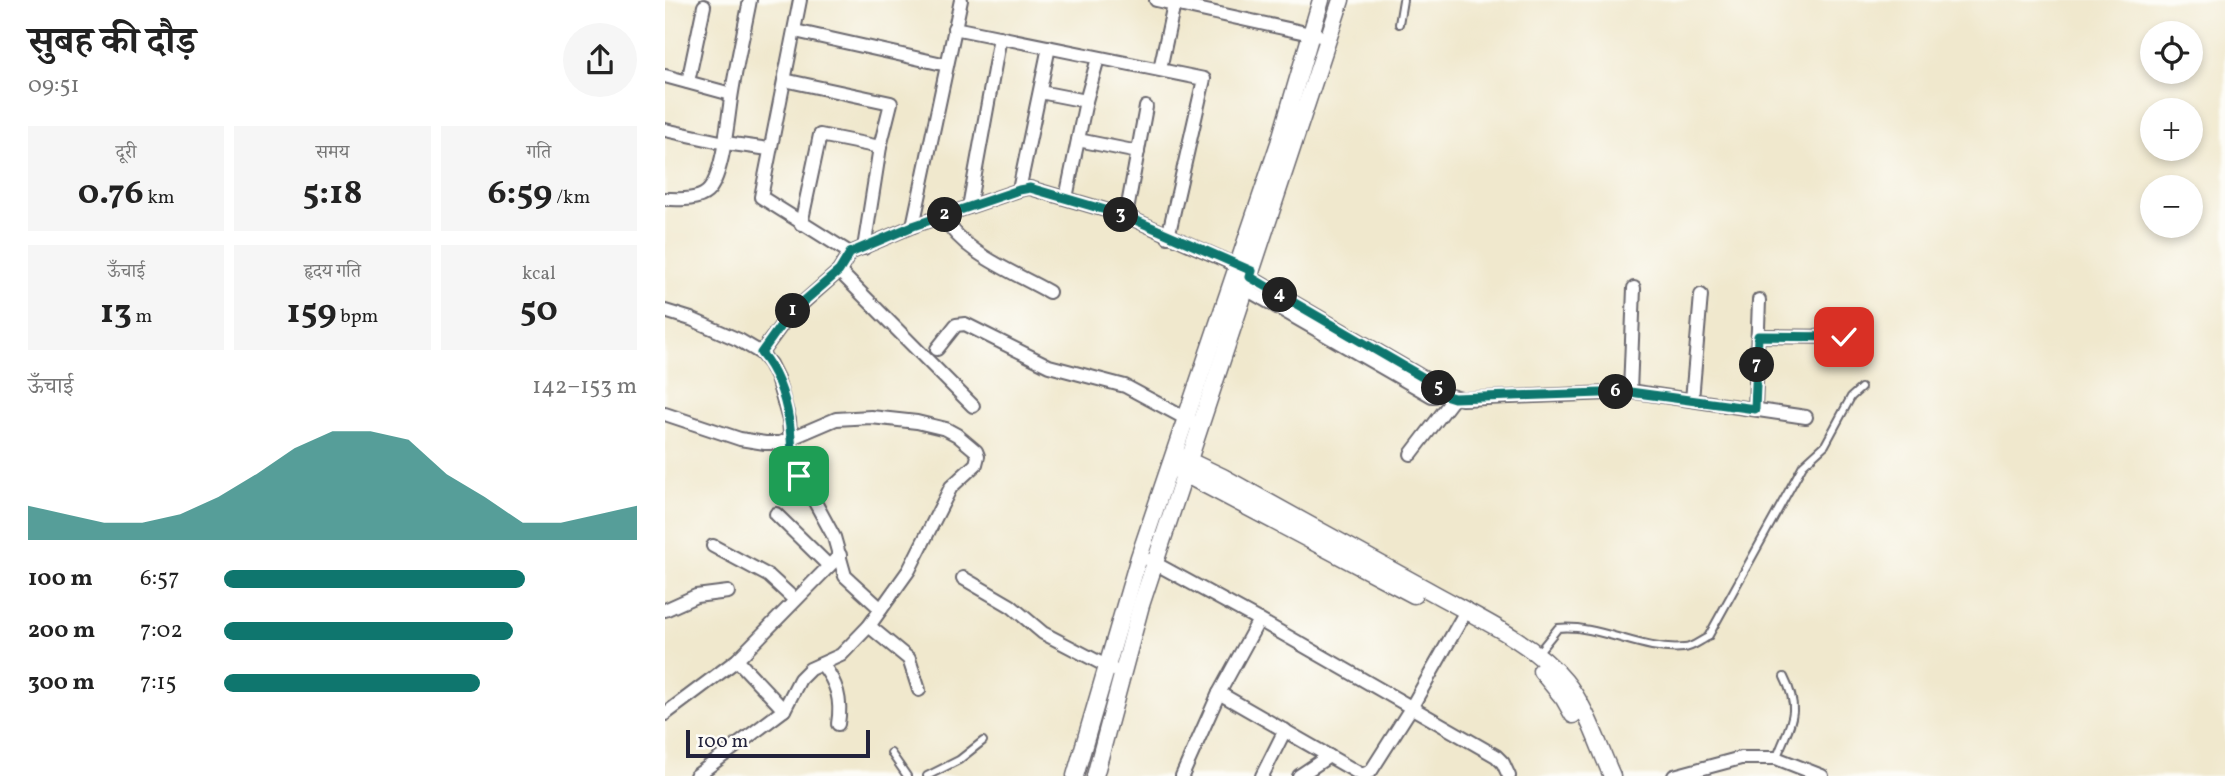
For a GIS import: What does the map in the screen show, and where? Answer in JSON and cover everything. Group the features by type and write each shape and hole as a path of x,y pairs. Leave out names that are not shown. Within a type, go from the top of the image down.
{"street":[{"path":"665,199 688,199 706,193 713,184 725,143 731,94 750,0"},
{"path":"800,0 761,197 850,253"},
{"path":"913,226 961,0"},
{"path":"1156,0 1320,36"},
{"path":"1320,36 1321,0"},
{"path":"1075,776 1105,667 1170,459 1193,423 1246,276 1320,36 1341,0"},
{"path":"1160,69 1174,4"},
{"path":"688,82 703,6"},
{"path":"954,28 1204,79 1168,237"},
{"path":"795,31 947,65"},
{"path":"969,207 1000,37"},
{"path":"1019,190 1049,47"},
{"path":"1066,198 1086,101 1098,58"},
{"path":"665,76 731,94"},
{"path":"784,80 891,103 880,147 864,248"},
{"path":"1040,92 1086,101"},
{"path":"1126,216 1146,107"},
{"path":"665,130 769,149"},
{"path":"801,224 820,135 880,147"},
{"path":"1078,139 1138,152"},
{"path":"761,353 789,314 839,271 850,253 913,226 1030,188 1126,216 1246,276 1436,385 1439,388 1438,393 1454,398 1630,392 1806,417"},
{"path":"943,216 950,229 963,243 1049,292"},
{"path":"839,271 973,406"},
{"path":"1095,776 1121,673 1186,467 1193,423 1246,276"},
{"path":"1630,392 1634,288"},
{"path":"1692,400 1700,295"},
{"path":"1755,409 1759,300"},
{"path":"665,311 715,330 761,353 770,364 777,378 789,420 792,460 834,537 845,576 881,610"},
{"path":"937,349 956,325 965,324 1049,366 1125,386 1193,423"},
{"path":"1758,336 1844,337"},
{"path":"1411,454 1454,398"},
{"path":"665,414 740,439 780,443 836,419 871,417 917,422 946,429 957,435 976,451 978,460 951,487 909,570 869,626 846,651 810,669 800,679 784,710 696,776"},
{"path":"1170,459 1536,655 1571,689 1612,776"},
{"path":"776,514 829,566"},
{"path":"713,546 769,576 795,600"},
{"path":"665,714 737,660 840,555"},
{"path":"1139,555 1259,620 1496,756 1509,776"},
{"path":"963,578 1011,606 1042,633 1121,673"},
{"path":"665,610 696,596 728,592"},
{"path":"1219,693 1362,775 1368,774 1411,708 1464,616"},
{"path":"1464,616 1530,662 1550,680 1583,733 1600,776"},
{"path":"1182,776 1219,693 1259,620"},
{"path":"869,626 909,659 919,690"},
{"path":"737,660 784,710"},
{"path":"823,664 832,677 839,696 838,724"},
{"path":"1262,776 1285,730"},
{"path":"1299,776 1329,756"},
{"path":"1674,776 1741,758 1776,758 1822,776"}],"lane":[{"path":"1399,24 1403,0"},
{"path":"1536,655 1558,628 1576,626 1655,646 1686,649 1709,636 1803,466 1825,445 1851,397 1861,387"},
{"path":"1776,758 1793,714 1794,704 1784,677"},
{"path":"927,776 958,760 983,741"},
{"path":"891,753 907,776"}],"route":[{"path":"799,476 792,460 789,420 777,378 761,353 789,314 839,271 850,253 913,226 1030,188 1126,216 1168,237 1252,271 1250,277 1436,385 1439,388 1438,393 1454,398 1630,392 1755,409 1758,336 1844,337"}]}
